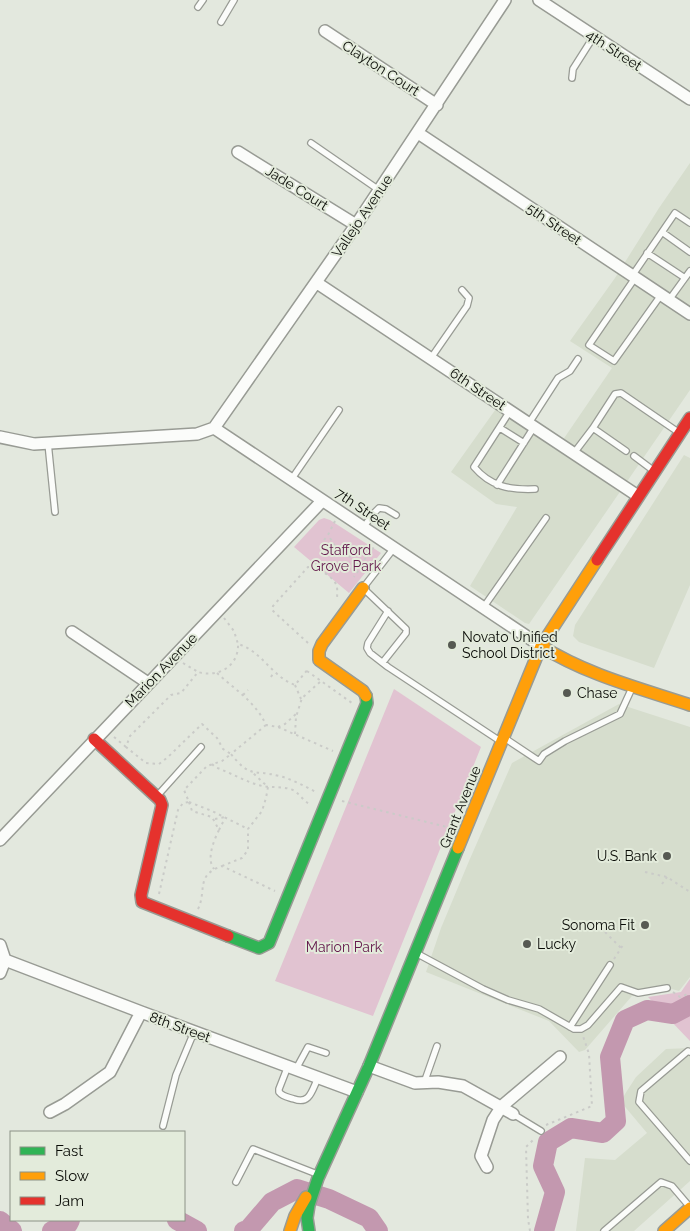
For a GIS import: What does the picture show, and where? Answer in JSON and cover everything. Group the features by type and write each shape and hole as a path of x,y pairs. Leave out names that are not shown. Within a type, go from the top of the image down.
{"street":[{"name":"Vallejo Avenue","path":"214,428 317,283 505,0"},
{"name":"4th Street","path":"538,0 690,99"},
{"name":"Clayton Court","path":"325,31 437,105"},
{"name":"5th Street","path":"418,133 690,314"},
{"name":"Jade Court","path":"238,152 356,225"},
{"name":"6th Street","path":"317,283 638,496"},
{"name":"Grant Avenue","path":"290,1231 319,1177 369,1066 542,646 690,418"},
{"path":"0,437 34,444 197,434 214,428"},
{"name":"7th Street","path":"214,428 560,659 588,672 690,705"},
{"name":"Marion Avenue","path":"1,835 105,729 322,501"},
{"path":"94,739 160,800 162,806 141,895 142,902 259,948 266,946 269,943 367,703 367,697 363,692 319,660 319,651 322,644 363,588"},
{"path":"72,632 148,683"},
{"path":"0,946 5,960 0,973"},
{"name":"8th Street","path":"5,960 357,1092"},
{"path":"50,1112 65,1104 110,1072 141,1012"},
{"path":"488,1168 481,1156 493,1120 502,1106 560,1057"},
{"path":"369,1066 415,1083 438,1082 462,1086 502,1106 513,1114"},
{"path":"307,1200 309,1231"},
{"path":"664,1231 690,1207"}],"lane":[{"path":"198,7 203,0"},
{"path":"221,22 234,0"},
{"path":"572,78 573,69 594,36"},
{"path":"312,143 379,190"},
{"path":"690,223 675,212 589,345 614,361 665,298 690,271"},
{"path":"662,232 690,252"},
{"path":"647,253 685,278"},
{"path":"431,358 467,306 470,298 462,290"},
{"path":"497,485 524,443 558,378 570,371 578,360"},
{"path":"574,453 615,394 620,393 680,433"},
{"path":"291,480 340,410"},
{"path":"510,411 474,467 497,485 513,490 535,489"},
{"path":"500,428 524,443"},
{"path":"593,428 626,451"},
{"path":"48,443 56,512"},
{"path":"634,456 654,471"},
{"path":"363,528 372,514 379,508 386,509 396,515"},
{"path":"483,608 546,518"},
{"path":"382,662 406,633 406,629 363,588 394,548"},
{"path":"388,611 368,643 367,648 370,653 503,740 539,761 544,754 565,741 620,714 633,686"},
{"path":"156,797 201,747"},
{"path":"416,953 483,989 508,1000 539,1009 574,1029 581,1029 588,1025 621,987 638,993 667,988"},
{"path":"570,1028 610,966"},
{"path":"163,1126 176,1075 194,1032"},
{"path":"424,1083 437,1046"},
{"path":"318,1078 310,1096 304,1101 300,1102 282,1096 279,1092 292,1068 308,1047 326,1053"},
{"path":"690,1052 688,1051 641,1091 639,1102 690,1161"},
{"path":"513,1114 541,1131"},
{"path":"236,1182 253,1149 319,1177"},
{"path":"604,1231 661,1182 672,1186 690,1207"}],"path":[{"path":"324,540 341,513"},
{"path":"328,535 335,546 358,563"},
{"path":"358,563 365,559 379,538"},
{"path":"354,578 358,571 358,563"},
{"path":"309,644 272,610 276,602 308,567 318,569 337,585 337,600 346,591 356,598"},
{"path":"174,656 189,668 208,674 225,669 232,663 237,653 238,644 234,631 218,611"},
{"path":"238,644 255,653 283,681 295,686 300,694 301,701 295,734"},
{"path":"295,686 312,665"},
{"path":"307,671 352,703 351,707"},
{"path":"126,746 133,732 172,695 181,693 198,672"},
{"path":"216,672 231,687 237,689 261,716 266,725"},
{"path":"271,677 274,672"},
{"path":"301,701 321,681"},
{"path":"243,696 248,690"},
{"path":"278,727 285,724 298,712"},
{"path":"105,729 146,763 159,764 202,724 217,738 223,749 231,754 240,766 253,773 268,787"},
{"path":"225,817 214,819 192,811 184,790 207,766 222,761 266,725 278,727 295,734 332,753"},
{"path":"212,764 232,775 268,787 291,789 310,806 313,799"},
{"path":"253,773 280,776 316,793 319,785"},
{"path":"198,909 201,904 201,889 204,881 214,869 238,860 246,854 249,845 248,829 262,812 268,787"},
{"path":"159,894 178,810 183,803 189,802 248,829"},
{"path":"347,803 448,827"},
{"path":"214,869 211,865 211,858 214,840 225,817"},
{"path":"214,819 215,825 219,830"},
{"path":"222,866 275,891"},
{"path":"645,872 667,877 690,892"},
{"path":"662,884 667,877"},
{"path":"605,932 621,948"},
{"path":"610,966 623,945"},
{"path":"667,988 680,997 690,993"},
{"path":"530,1231 526,1147 547,1124 592,1106 589,1054 581,1029"}],"shaded area":[{"path":"690,163 690,390 529,624 525,623 470,586 517,507 496,504 451,472 498,406 556,450 612,368 570,341 615,278"},
{"path":"684,455 690,458 690,585 654,668 579,642 573,636 575,625"},
{"path":"619,704 690,727 690,977 679,991 672,989 632,996 585,1050 579,1052 549,1021 426,972 441,928 512,763"},
{"path":"690,1048 690,1181 634,1231 576,1231 585,1158 615,1160 647,1133 621,1102 625,1094 636,1077 666,1049"}],"green space":[{"name":"Stafford Grove Park","path":"324,518 381,553 349,593 294,547 319,520"},
{"name":"Marion Park","path":"394,689 481,747 373,1016 275,981"},
{"path":"690,979 690,1041 648,997 681,992"}],"waterway":[{"path":"544,1231 555,1192 543,1166 548,1142 571,1128 603,1133 616,1121 610,1057 625,1020 647,1010 673,1014 690,1005"},
{"path":"244,1231 248,1230 272,1202 297,1189 329,1199 369,1218 378,1231"},
{"path":"0,1221 12,1231"},
{"path":"52,1231 68,1224 70,1221"},
{"path":"179,1221 197,1231"}],"traffic: fast":[{"path":"228,936 259,948 269,943 367,703 366,696"},
{"path":"309,1231 307,1218 309,1205 318,1178 369,1066 458,848"}],"traffic: slow":[{"path":"458,848 541,646 597,560"},
{"path":"363,588 322,644 319,651 319,660 363,691 366,696"},
{"path":"541,646 595,673 690,705"},
{"path":"290,1231 295,1216 306,1197"},
{"path":"664,1231 690,1208"}],"traffic: jam":[{"path":"597,560 690,418"},
{"path":"94,739 160,800 162,805 141,895 142,902 228,936"}],"place":[{"name":"Novato Unified School District","path":"452,645"},
{"name":"Chase","path":"567,693"},
{"name":"U.S. Bank","path":"667,856"},
{"name":"Sonoma Fit","path":"645,925"},
{"name":"Lucky","path":"527,944"}]}
